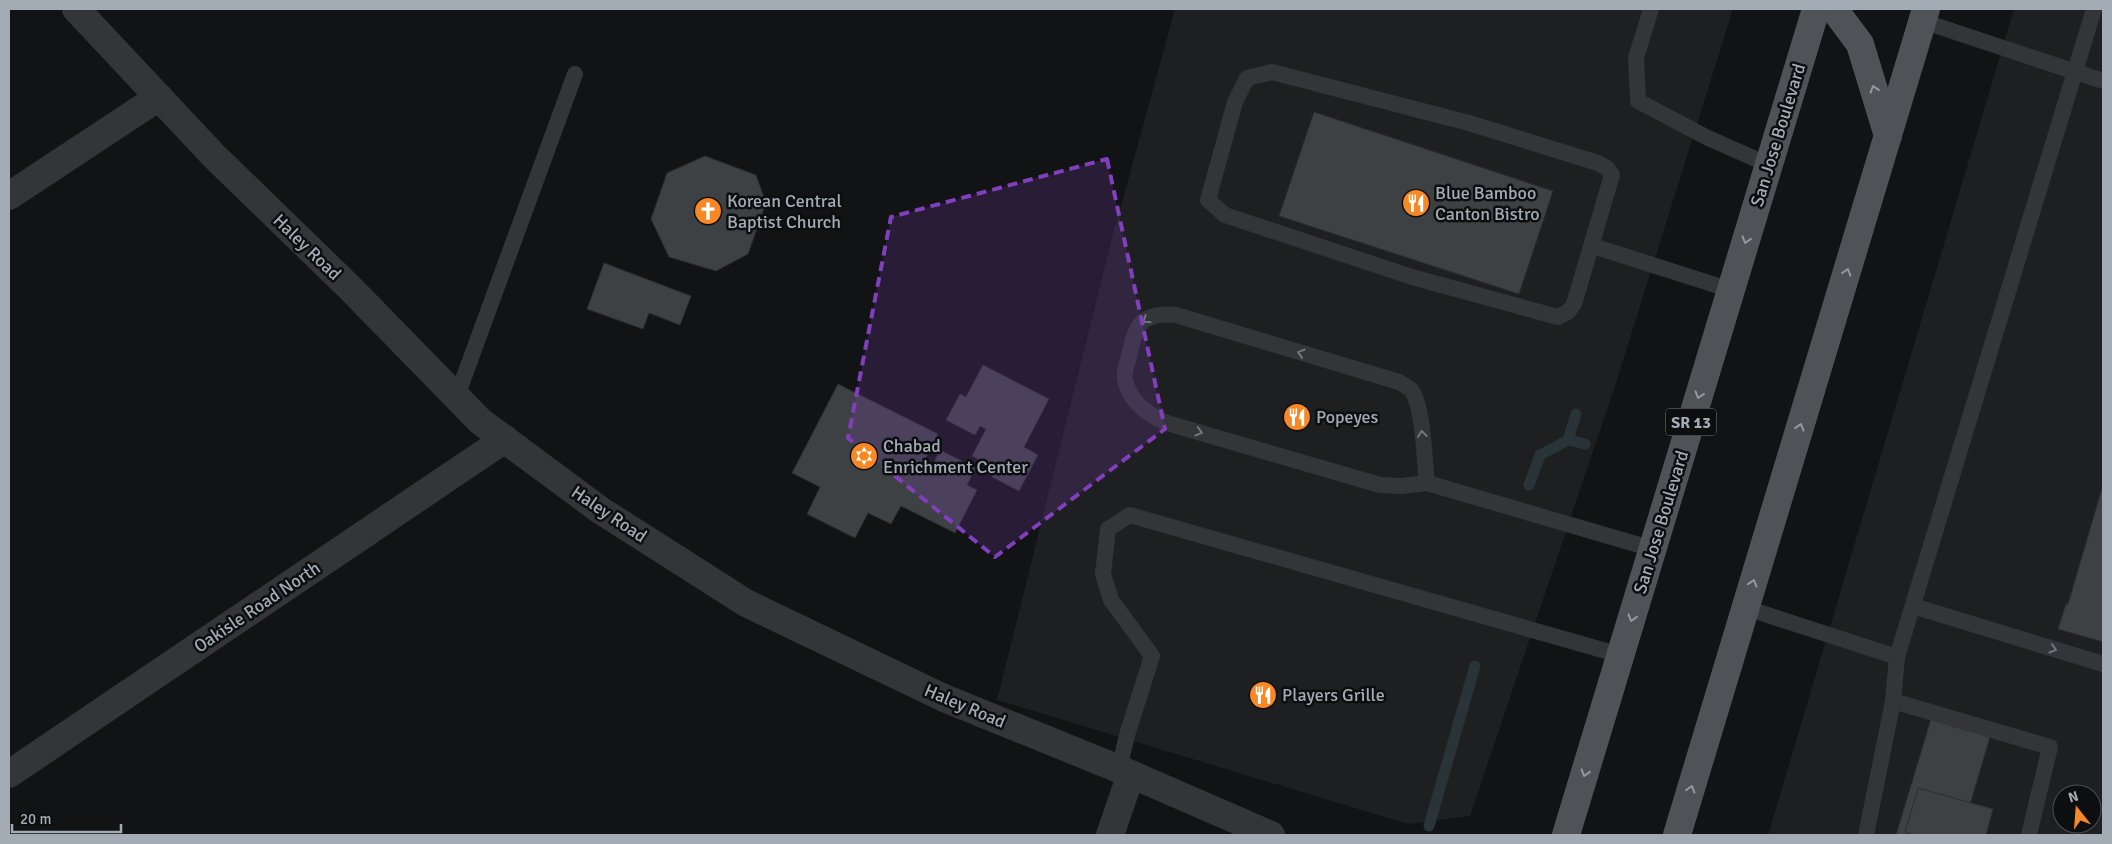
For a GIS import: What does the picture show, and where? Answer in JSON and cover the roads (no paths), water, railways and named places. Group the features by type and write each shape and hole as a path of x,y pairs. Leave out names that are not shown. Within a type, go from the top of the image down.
{"main road":[{"name":"San Jose Boulevard","path":"1566,835 1816,9"},
{"path":"1834,9 1860,44 1888,136"},
{"path":"1677,835 1888,136 1921,13"}],"street":[{"name":"Haley Road","path":"76,9 214,156 351,289 480,421 600,510 746,603 944,698 1125,772 1271,835"},
{"path":"9,196 159,97"},
{"name":"Oakisle Road North","path":"9,774 505,439"},
{"path":"1110,835 1125,772"}],"lane":[{"path":"1651,9 1636,58 1638,101 1706,137 1769,165"},
{"path":"1866,835 1893,701 1897,657 2094,9"},
{"path":"1921,13 2103,81"},
{"path":"1272,72 1468,123 1598,163 1607,168 1612,175 1592,246 1574,304 1568,312 1558,317 1412,276 1225,215 1208,200 1235,102 1247,78 1272,72"},
{"path":"456,396 575,74"},
{"path":"1592,246 1731,290"},
{"path":"1427,483 1421,425 1416,402 1411,389 1399,382 1176,315 1160,313 1155,315 1140,324 1134,333 1124,378 1130,393 1139,406 1150,416 1380,485 1401,486 1427,483 1652,549"},
{"path":"1125,772 1127,735 1152,656 1112,600 1102,574 1108,529 1130,514 1620,655"},
{"path":"1913,606 2103,664"},
{"path":"1746,608 1897,657"},
{"path":"1893,701 2050,747 2029,835"}],"waterway":[{"path":"1529,485 1540,455 1568,440 1576,414"},
{"path":"1568,440 1585,444"},
{"path":"1429,826 1475,666"}],"place":[{"name":"Blue Bamboo Canton Bistro","path":"1416,203"},
{"name":"Korean Central Baptist Church","path":"708,211"},
{"name":"Popeyes","path":"1297,417"},
{"name":"Chabad Enrichment Center","path":"864,456"},
{"name":"Players Grille","path":"1263,695"}]}
